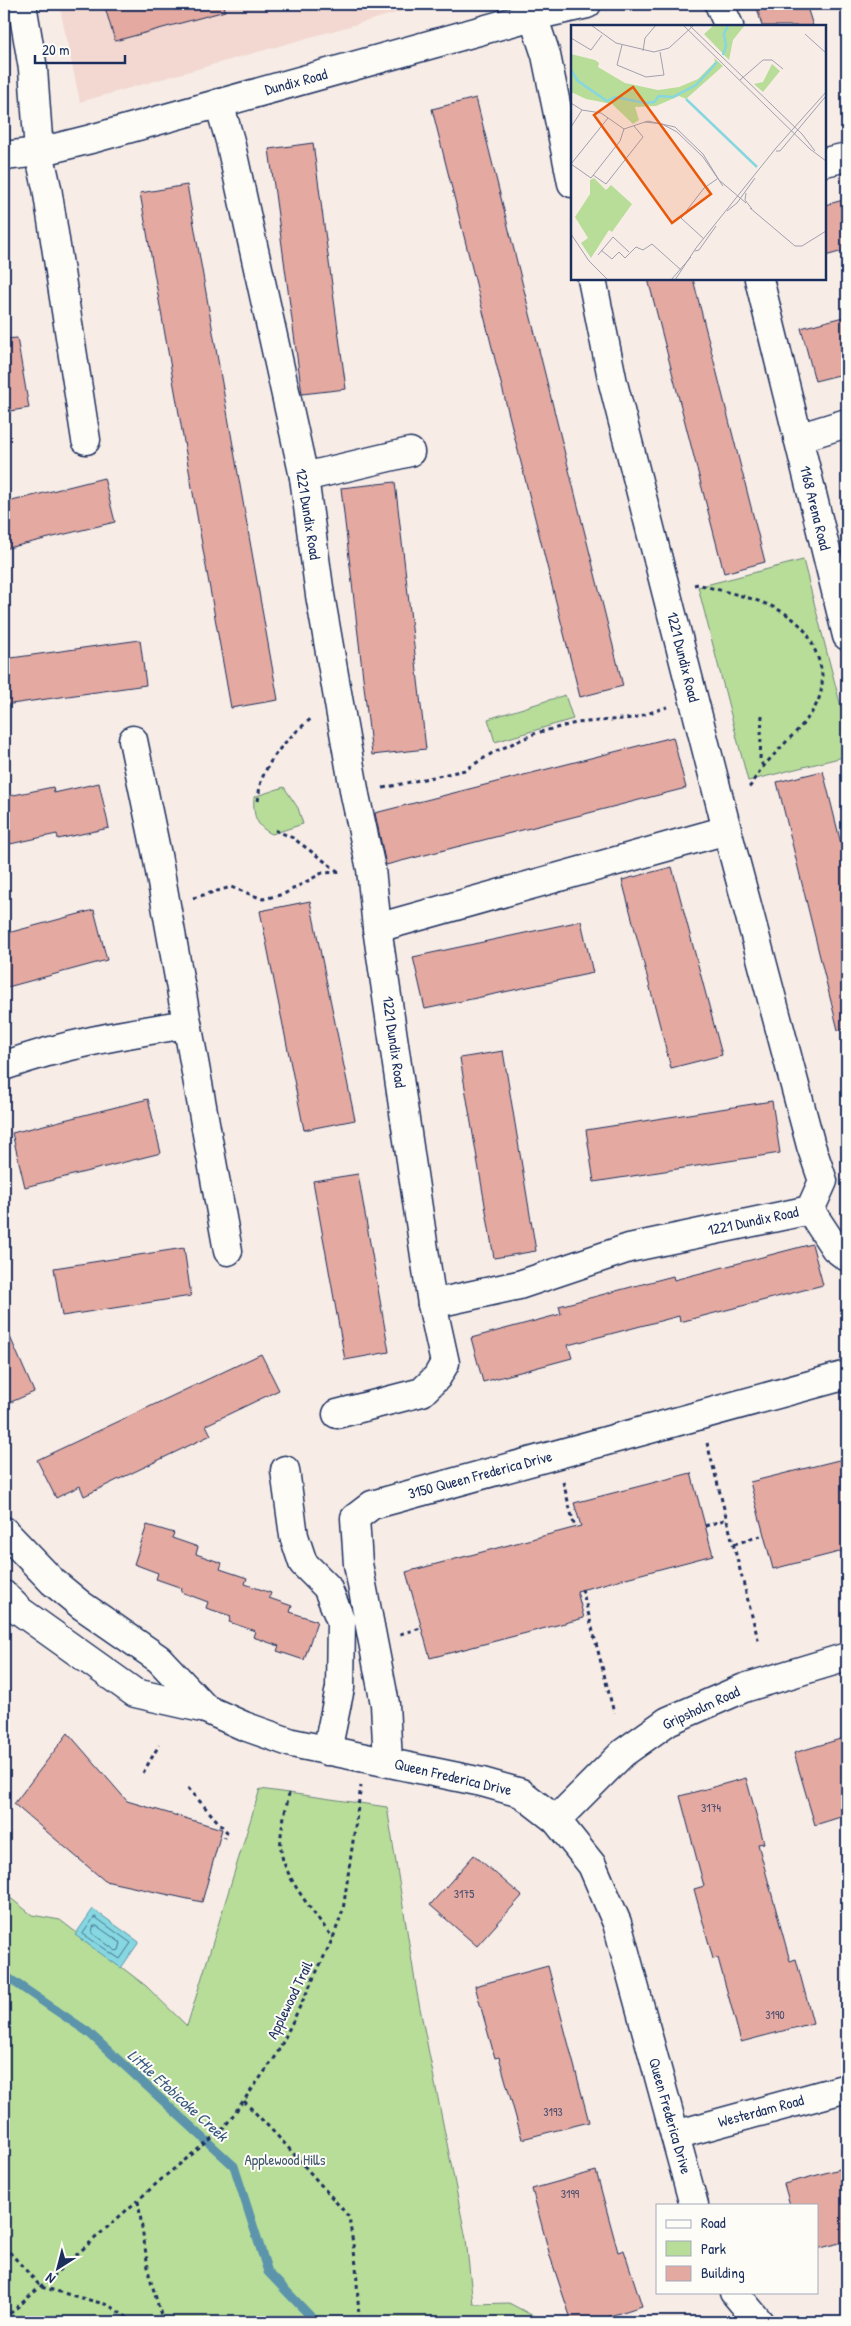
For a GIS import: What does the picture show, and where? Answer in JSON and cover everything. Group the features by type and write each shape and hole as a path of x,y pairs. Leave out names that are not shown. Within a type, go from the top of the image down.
{"street":[{"path":"22,4 33,69 39,152 47,188 86,440"},
{"name":"Dundix Road","path":"4,156 39,152 533,16 587,4"},
{"path":"719,4 728,25"},
{"path":"533,16 546,55 571,178"},
{"name":"1221 Dundix Road","path":"219,103 230,140 304,477 320,595 355,794 371,869 377,928 432,1304 445,1363 436,1378 422,1392 336,1414"},
{"path":"826,162 847,156"},
{"name":"1221 Dundix Road","path":"432,1304 519,1285 629,1248 810,1210 823,1181 811,1146 727,830 613,383 592,280"},
{"name":"1168 Arena Road","path":"758,280 847,636"},
{"path":"798,438 847,423"},
{"path":"304,477 410,452"},
{"path":"133,740 166,906 228,1251"},
{"path":"377,928 727,830"},
{"path":"4,1066 44,1051 128,1033 187,1024"},
{"path":"810,1210 835,1248 847,1257"},
{"name":"3150 Queen Frederica Drive","path":"376,1760 385,1704 358,1564 355,1518 372,1505 847,1375"},
{"path":"285,1470 294,1536 303,1563 327,1587 342,1621 340,1688 328,1751"},
{"name":"Queen Frederica Drive","path":"4,1532 53,1582 81,1605 159,1659 206,1708"},
{"name":"Queen Frederica Drive","path":"4,1595 27,1617 135,1693 206,1708 244,1726 292,1743 521,1793 556,1820 592,1865 617,1923 694,2204"},
{"name":"Gripsholm Road","path":"556,1820 623,1753 668,1720 744,1688 847,1657"},
{"name":"Westerdam Road","path":"675,2135 847,2088"},
{"path":"736,2294 759,2322"}],"path":[{"path":"667,592 698,584 760,603 782,612 804,629 812,641 822,669 824,684 814,711 763,766 750,787 720,801"},
{"path":"355,794 408,781 451,775 465,770 494,752 536,733 576,723 634,718 694,698"},
{"path":"258,801 264,776 279,750 293,734 312,718 341,708"},
{"path":"762,714 760,759 763,766"},
{"path":"275,830 293,838 340,872"},
{"path":"166,906 221,888 231,888 263,899 284,894 322,873 371,869"},
{"path":"700,1415 759,1643"},
{"path":"556,1454 575,1528"},
{"path":"705,1526 727,1519"},
{"path":"734,1544 764,1535"},
{"path":"582,1589 614,1713"},
{"path":"143,1773 159,1746"},
{"name":"Applewood Trail","path":"4,2319 164,2177 223,2129 276,2056 333,1938 343,1910 359,1805 376,1760"},
{"path":"188,1788 228,1832 224,1838"},
{"path":"290,1793 280,1840 281,1852 287,1873 333,1938"},
{"path":"244,2101 286,2145 348,2217 356,2265 359,2317 362,2322"},
{"path":"138,2200 149,2274 163,2322"},
{"path":"4,2246 41,2287 108,2305 134,2322"}],"shaded area":[{"path":"59,4 428,4 80,102"}],"green space":[{"path":"803,560 847,730 847,756 748,781 698,587"},
{"path":"565,695 573,719 495,742 488,719"},
{"path":"284,787 298,808 303,824 272,834 266,831 256,819 254,797"},
{"name":"Applewood Hills","path":"260,1789 387,1807 417,1993 466,2239 473,2304 509,2303 542,2322 4,2322 4,1893 32,1915 60,1920 146,1986 187,2026"}],"water":[{"path":"93,1909 139,1942 121,1968 75,1935"}],"building":[{"path":"104,4 224,4 225,11 115,41"},
{"path":"756,4 806,4 813,25 762,25"},
{"path":"476,98 623,686 580,697 432,109"},
{"path":"313,143 346,389 302,394 269,149"},
{"path":"187,185 278,700 231,708 140,193"},
{"path":"847,199 847,250 826,256 826,205"},
{"path":"648,280 693,280 765,562 724,573"},
{"path":"847,316 847,373 815,381 801,328"},
{"path":"17,338 29,408 4,412 4,339"},
{"path":"104,478 115,522 4,549 4,503"},
{"path":"395,482 426,749 372,755 341,488"},
{"path":"140,640 146,685 4,705 4,659"},
{"path":"673,737 686,788 386,865 375,813"},
{"path":"823,771 847,868 847,1029 838,1030 777,782"},
{"path":"99,783 109,828 58,839 57,834 10,844 9,840 4,841 4,797 53,787 54,793"},
{"path":"672,867 722,1055 671,1068 622,880"},
{"path":"310,901 355,1120 304,1130 260,911"},
{"path":"94,910 107,960 4,988 4,934"},
{"path":"581,921 593,973 425,1009 413,957"},
{"path":"503,1051 536,1251 494,1258 460,1058"},
{"path":"148,1099 161,1153 25,1187 12,1133"},
{"path":"772,1101 780,1153 594,1182 586,1130"},
{"path":"358,1174 389,1352 345,1360 313,1181"},
{"path":"812,1244 823,1285 680,1322 679,1316 568,1345 572,1358 483,1382 471,1338 561,1314 559,1306 673,1276 674,1280"},
{"path":"184,1248 191,1296 62,1316 54,1268"},
{"path":"4,1323 34,1392 4,1405"},
{"path":"261,1354 279,1390 206,1425 211,1435 84,1496 80,1486 56,1498 37,1460"},
{"path":"847,1458 847,1550 773,1569 750,1482"},
{"path":"691,1473 713,1555 577,1591 584,1618 430,1658 406,1572 581,1526 574,1503"},
{"path":"147,1525 174,1533 172,1538 198,1547 196,1554 222,1563 220,1569 247,1578 245,1584 271,1593 269,1598 292,1606 290,1612 317,1621 304,1660 277,1651 279,1646 253,1637 255,1631 229,1622 231,1616 206,1608 208,1602 181,1592 182,1588 156,1579 158,1573 134,1564"},
{"path":"68,1733 127,1801 222,1829 202,1902 105,1881 14,1804"},
{"path":"847,1737 847,1815 815,1825 794,1753"},
{"path":"746,1778 764,1843 758,1844 790,1961 796,1959 813,2023 741,2042 718,1958 713,1959 694,1889 704,1886 680,1796"},
{"path":"474,1855 522,1896 477,1946 430,1905"},
{"path":"548,1966 589,2122 522,2139 499,2057 495,2058 475,1986"},
{"path":"847,2167 847,2241 818,2249 818,2204 790,2204 784,2184"},
{"path":"596,2171 618,2252 624,2250 642,2306 591,2322 572,2322 550,2256 532,2189"}],"waterway":[{"name":"Little Etobicoke Creek","path":"4,1975 88,2032 234,2166 268,2272 316,2322"}]}
